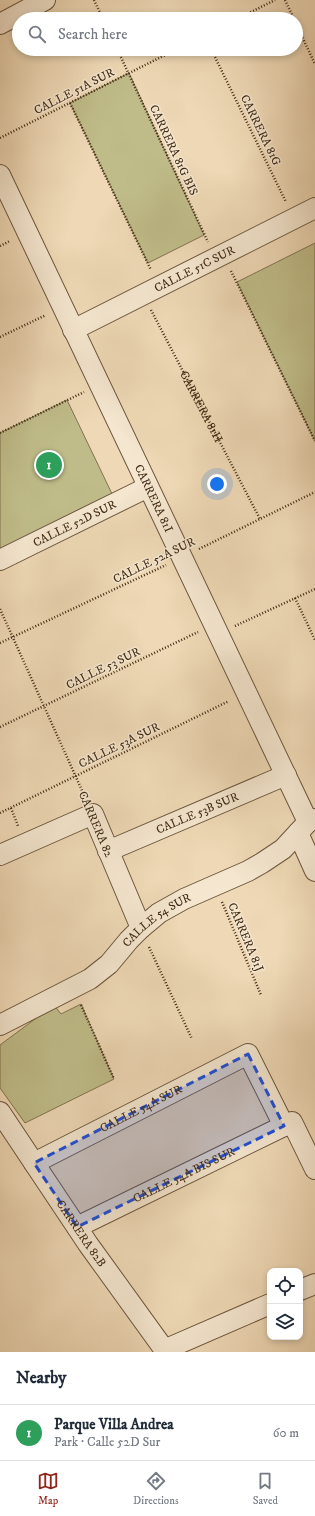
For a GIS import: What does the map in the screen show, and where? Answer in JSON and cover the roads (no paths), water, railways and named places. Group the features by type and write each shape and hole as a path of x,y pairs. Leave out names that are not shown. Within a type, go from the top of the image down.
{"street":[{"path":"21,12 40,1"},
{"path":"0,24 12,17"},
{"name":"CARRERA 81I","path":"0,175 286,775 307,825 315,871"},
{"name":"CALLE 51C SUR","path":"74,330 315,208"},
{"name":"CALLE 52D SUR","path":"0,560 148,487"},
{"name":"CALLE 53B SUR","path":"108,851 286,775"},
{"name":"CARRERA 82","path":"0,855 92,814 141,928"},
{"name":"CALLE 54 SUR","path":"0,1025 90,979 101,971 141,928 171,906 214,885 248,871 262,863 284,849 307,825"},
{"name":"CALLE 54A SUR","path":"34,1163 248,1054 298,1130"},
{"name":"CARRERA 82B","path":"0,1112 77,1227 165,1351"},
{"path":"298,1130 315,1169"},
{"name":"CALLE 54A BIS SUR","path":"77,1227 298,1130"},
{"path":"303,1289 315,1284"},
{"path":"165,1351 267,1305"}],"place":[{"name":"Parque Villa Andrea","path":"49,465"}]}
